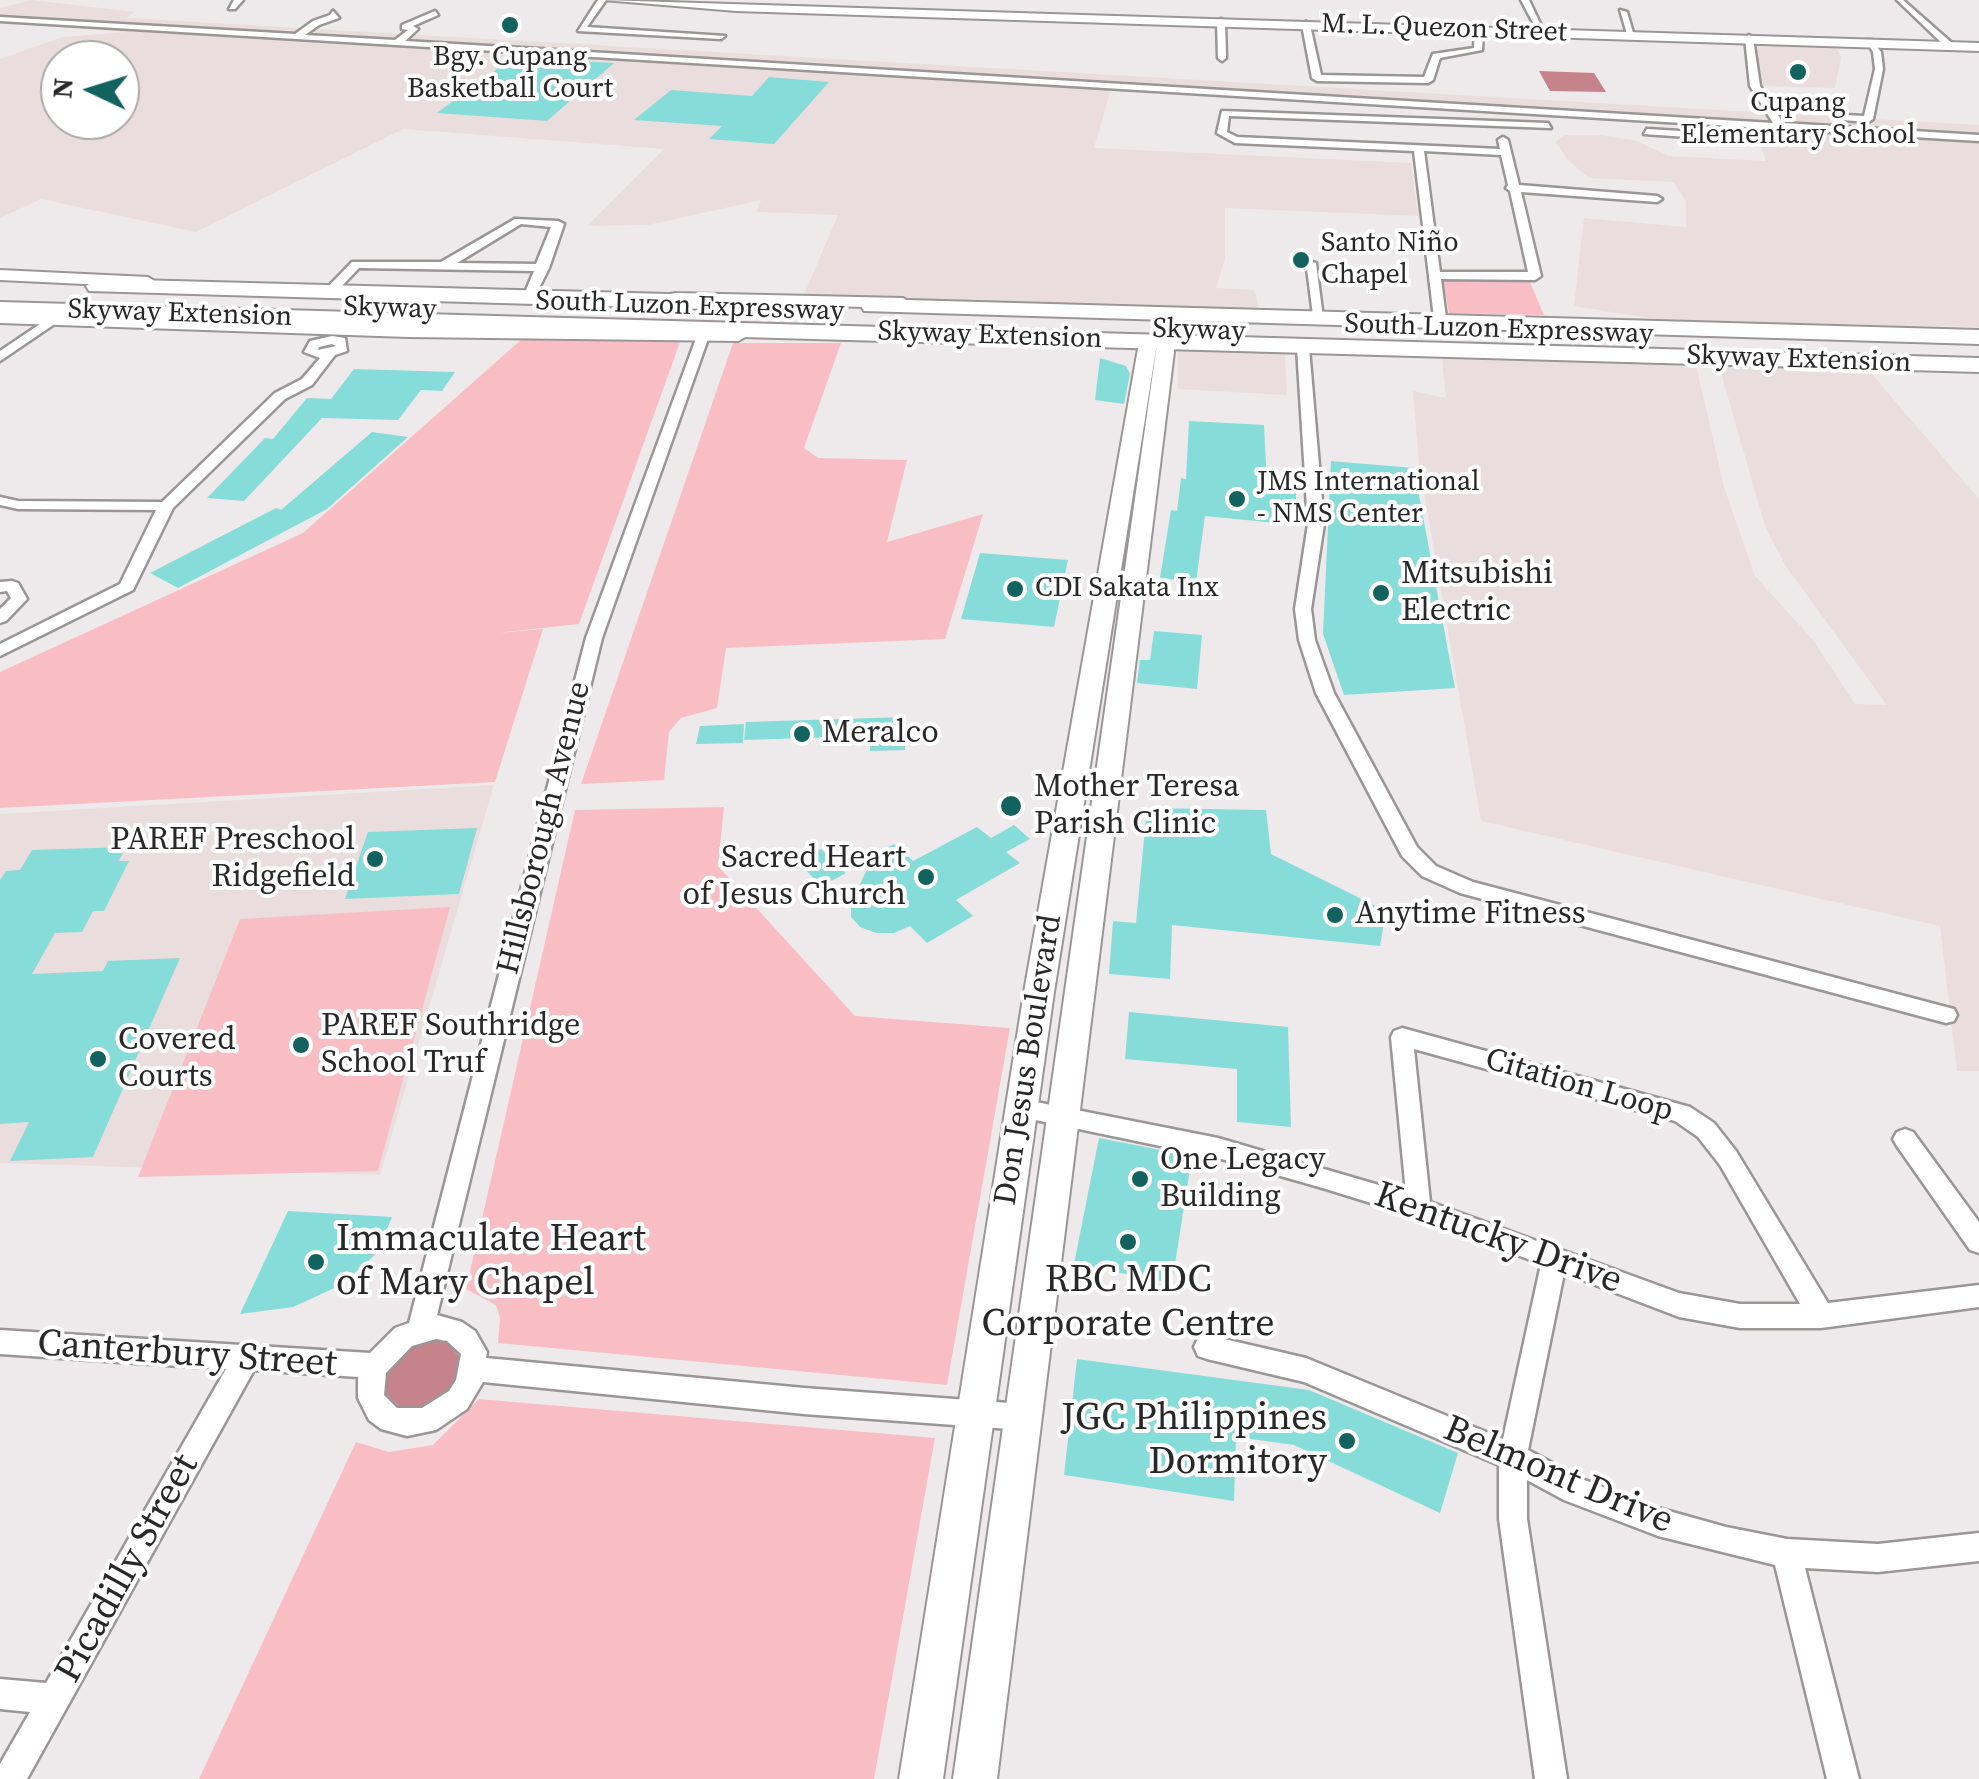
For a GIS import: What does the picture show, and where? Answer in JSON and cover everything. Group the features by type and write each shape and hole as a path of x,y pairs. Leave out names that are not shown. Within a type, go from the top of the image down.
{"highway":[{"name":"South Luzon Expressway","path":"0,295 1979,345"},
{"name":"Skyway Extension","path":"0,295 1979,366"}],"main road":[{"name":"M. L. Quezon Street","path":"605,0 736,8 1979,47"},
{"path":"0,274 332,289 1440,318 1979,345"},
{"path":"0,318 333,345 858,335 1979,366"},
{"name":"Don Jesus Boulevard","path":"975,1779 1064,1115 1135,500 1157,344"},
{"name":"Don Jesus Boulevard","path":"921,1779 1022,1108 1135,500"},
{"path":"993,1289 1040,1295"}],"street":[{"path":"605,0 581,29 720,36"},
{"path":"1526,0 1542,32"},
{"path":"1900,2 1950,46"},
{"path":"1623,12 1630,34"},
{"path":"294,39 320,20 336,16 333,13"},
{"path":"396,44 414,29 404,27 435,13"},
{"path":"0,19 1979,138"},
{"path":"1220,21 1222,58"},
{"path":"32,33 53,22"},
{"path":"1306,25 1317,78 1428,80 1436,56 1478,50 1479,31"},
{"path":"1749,38 1755,86 1780,126"},
{"path":"1774,113 1868,119 1879,68 1877,52 1869,42"},
{"path":"1138,78 1148,89"},
{"path":"1506,152 1235,140 1222,132 1225,113 1563,127"},
{"path":"1434,275 1535,276 1498,124"},
{"path":"1638,132 1730,138"},
{"path":"1419,148 1440,318"},
{"path":"1512,188 1657,199"},
{"path":"443,266 519,221 558,224 530,295"},
{"path":"1310,263 1319,315"},
{"path":"332,289 356,264 543,268"},
{"path":"0,357 54,320"},
{"name":"Hillsborough Avenue","path":"420,1330 594,638 702,336"},
{"path":"0,651 128,586 166,506 280,396 312,354 311,346 333,345"},
{"path":"280,396 307,382 333,345"},
{"path":"1303,348 1316,524 1302,609 1307,640 1325,693 1409,852 1429,871 1466,888 1946,1015"},
{"path":"0,501 18,505 166,506"},
{"path":"0,587 12,586 19,599 0,618"},
{"name":"Citation Loop","path":"1419,1208 1402,1037 1682,1114 1706,1130 1728,1158 1820,1316"},
{"name":"Kentucky Drive","path":"1022,1108 1218,1148 1419,1208 1680,1305 1740,1316 1820,1316 1979,1296"},
{"path":"1905,1138 1979,1242"},
{"path":"1551,1779 1513,1519 1513,1458 1554,1260"},
{"path":"420,1330 453,1330 466,1339 474,1352 474,1369 470,1385 444,1412 408,1423 378,1411 371,1398 370,1383 375,1366 392,1344 420,1330"},
{"name":"Canterbury Street","path":"0,1342 375,1366"},
{"name":"Belmont Drive","path":"1206,1347 1306,1370 1513,1458 1574,1490 1658,1522 1787,1554 1878,1558 1979,1547"},
{"name":"Picadilly Street","path":"9,1779 246,1359"},
{"path":"474,1369 1023,1417"},
{"path":"1787,1554 1844,1779"},
{"path":"0,1694 54,1699"}],"shaded area":[{"path":"32,0 135,12 126,18 1979,125 1979,327 1668,321 1574,306 1584,218 1686,227 1686,201 1673,182 1589,178 1555,142 1566,135 1600,135 1637,141 1668,156 1766,161 1754,125 1193,93 1111,89 1094,148 1411,163 1418,216 1225,208 1225,259 1216,288 1255,290 1259,309 803,297 838,215 756,212 761,200 648,225 587,226 664,149 403,129 196,232 41,199 0,218 0,59 40,45 40,140 140,140 140,40 54,40 126,32 0,23 0,8"},
{"name":"Cupang Elementary School","path":"1752,40 1834,42 1841,58 1835,88 1761,86"},
{"path":"1539,71 1594,73 1606,92 1550,91"},
{"path":"1443,279 1529,280 1544,315 1449,313"},
{"path":"523,338 680,342 579,624 497,633 543,629 495,782 0,808 0,672 303,533"},
{"path":"733,343 841,343 804,448 818,458 907,460 887,542 983,514 945,639 726,648 717,708 681,718 669,732 664,780 581,784"},
{"path":"1178,350 1285,353 1287,395 1178,389"},
{"name":"Mitsubishi Electric","path":"1442,359 1696,365 1724,487 1755,576 1812,639 1855,704 1887,705 1785,565 1765,526 1719,366 1870,372 1979,499 1979,1071 1957,1071 1940,926 1481,821 1419,463 1413,391 1446,398"},
{"path":"494,785 380,1175 0,1163 0,814"},
{"path":"724,807 718,866 855,1016 1010,1028 947,1385 498,1343 500,1318 496,1305 466,1289 575,810"},
{"name":"PAREF Southridge School Truf","path":"450,907 378,1171 138,1177 240,919"},
{"path":"433,1340 446,1342 461,1358 455,1387 432,1406 402,1409 386,1394 388,1367 407,1347"},
{"path":"479,1399 935,1438 874,1779 199,1779 356,1442 389,1452 433,1445"}],"building":[{"path":"513,57 614,63 547,121 437,113"},
{"path":"769,77 829,82 774,144 709,139 722,126 634,120 671,90 752,96"},
{"path":"1100,358 1126,366 1130,374 1124,404 1095,400"},
{"path":"354,369 455,372 442,391 421,390 398,420 322,418 244,501 207,498 265,438 273,439 307,398 331,399"},
{"path":"1189,421 1264,425 1267,486 1296,489 1296,525 1205,516 1196,582 1160,578 1171,510 1177,511 1181,478 1186,479"},
{"path":"372,432 408,437 327,509 178,588 150,573 276,508 281,510"},
{"name":"Mitsubishi Electric","path":"1331,461 1414,468 1455,688 1344,695 1323,634"},
{"name":"CDI Sakata Inx","path":"980,553 1068,560 1054,627 961,619"},
{"path":"1154,631 1202,635 1197,689 1137,683 1140,660 1150,660"},
{"name":"Meralco","path":"905,717 905,750 870,751 870,736 744,740 746,722"},
{"path":"744,724 743,743 696,744 700,726"},
{"path":"1147,808 1266,810 1271,854 1386,911 1380,946 1172,925 1170,979 1109,974 1113,921 1136,923"},
{"name":"Sacred Heart of Jesus Church","path":"1014,825 1030,839 1006,852 1020,863 956,900 973,916 927,943 910,926 894,933 876,933 860,927 851,917 851,904 874,854 894,844 913,861 977,827 991,838"},
{"name":"PAREF Preschool Ridgefield","path":"477,828 459,894 345,899 368,832"},
{"path":"126,847 119,861 129,861 104,911 93,911 82,932 55,933 32,974 103,971 108,961 180,958 93,1157 10,1161 29,1122 0,1124 0,880 6,871 20,870 32,850"},
{"path":"821,849 846,873 822,886 797,862"},
{"path":"1129,1012 1288,1027 1291,1127 1237,1122 1237,1069 1125,1059"},
{"path":"1099,1138 1192,1156 1172,1283 1074,1264"},
{"name":"Immaculate Heart of Mary Chapel","path":"288,1211 392,1217 377,1253 341,1285 293,1307 240,1314"},
{"name":"JGC Philippines Dormitory","path":"1077,1359 1309,1390 1458,1453 1440,1513 1294,1445 1236,1437 1234,1501 1064,1475"}],"place":[{"name":"Bgy. Cupang Basketball Court","path":"510,25"},
{"name":"Cupang Elementary School","path":"1798,72"},
{"name":"Santo Niño Chapel","path":"1301,260"},
{"name":"JMS International - NMS Center","path":"1237,499"},
{"name":"CDI Sakata Inx","path":"1015,589"},
{"name":"Mitsubishi Electric","path":"1381,593"},
{"name":"Meralco","path":"802,734"},
{"name":"Mother Teresa Parish Clinic","path":"1011,806"},
{"name":"PAREF Preschool Ridgefield","path":"375,859"},
{"name":"Sacred Heart of Jesus Church","path":"926,877"},
{"name":"Anytime Fitness","path":"1335,915"},
{"name":"PAREF Southridge School Truf","path":"301,1045"},
{"name":"Covered Courts","path":"98,1059"},
{"name":"One Legacy Building","path":"1140,1179"},
{"name":"RBC MDC Corporate Centre","path":"1128,1242"},
{"name":"Immaculate Heart of Mary Chapel","path":"316,1262"},
{"name":"JGC Philippines Dormitory","path":"1347,1441"}]}
